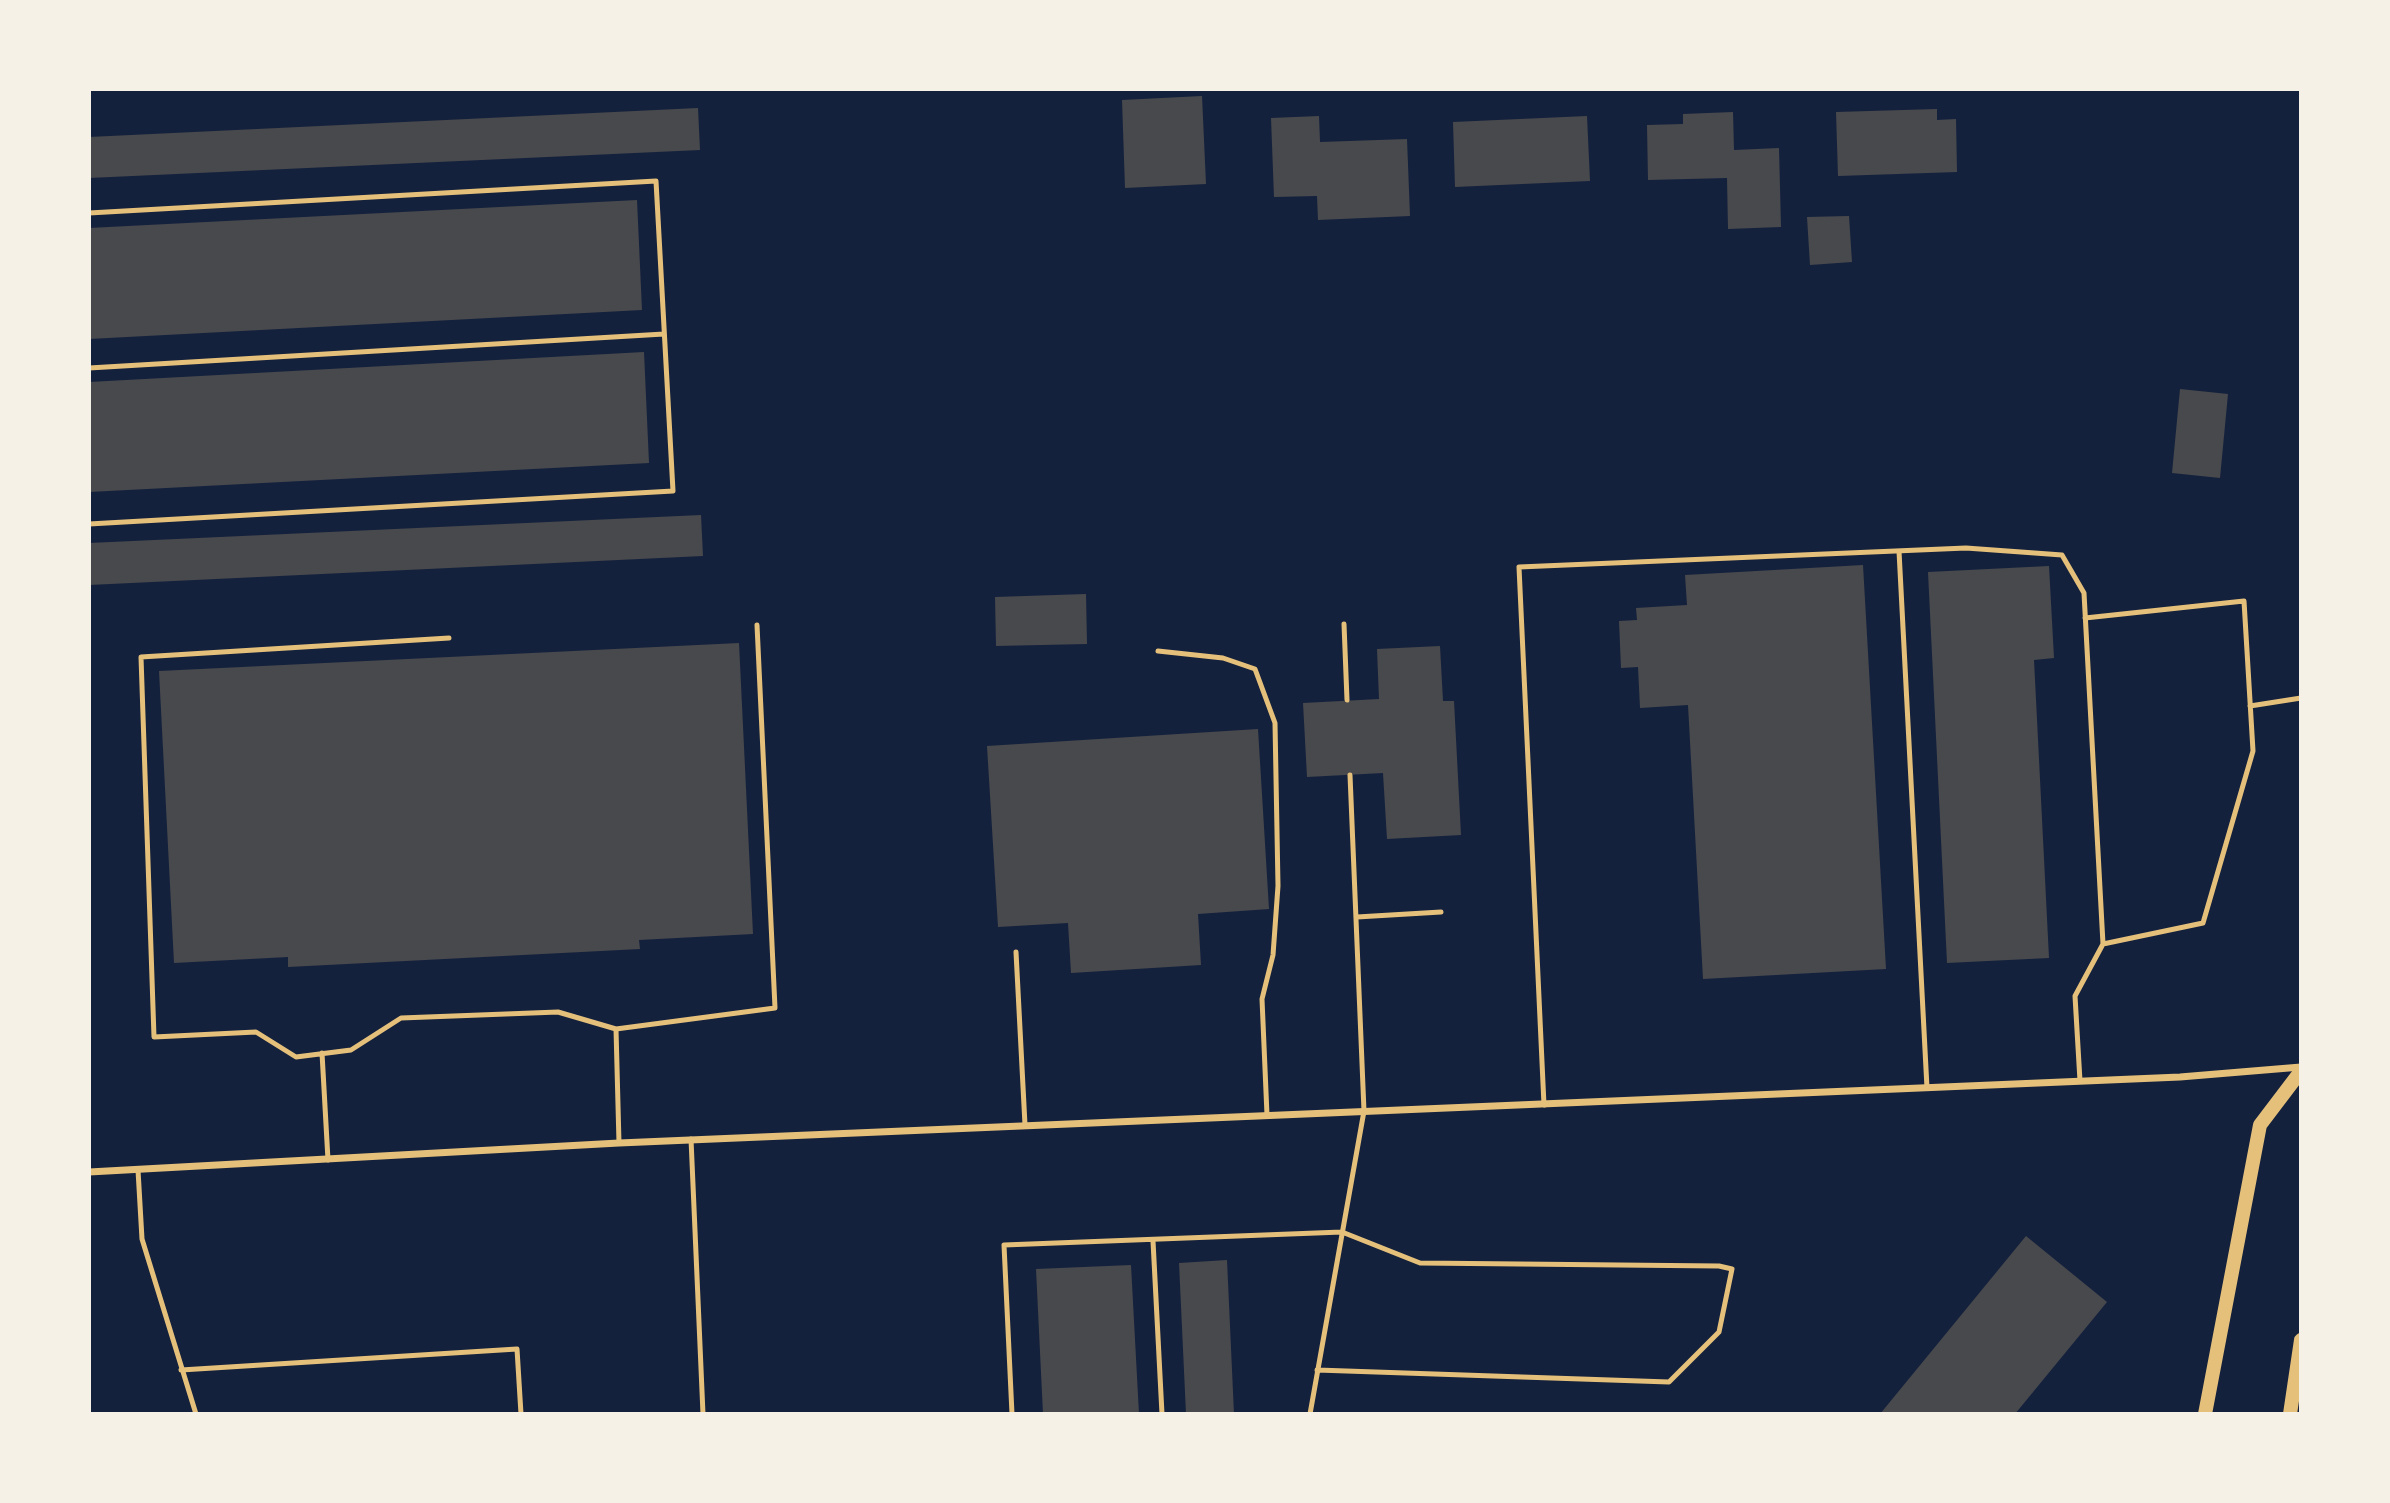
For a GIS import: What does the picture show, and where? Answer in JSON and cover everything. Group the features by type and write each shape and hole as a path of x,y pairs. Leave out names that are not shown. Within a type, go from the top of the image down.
{"main road":[{"path":"2205,1414 2260,1125 2301,1069"},
{"path":"2291,1414 2301,1340"}],"street":[{"path":"89,1172 691,1139 1544,1105 2205,1076 2301,1069"}],"lane":[{"path":"89,213 656,181 673,491 89,524"},
{"path":"89,368 664,334"},
{"path":"1544,1105 1519,567 1966,548 2062,555 2084,593 2103,944 2075,996 2080,1081"},
{"path":"1899,551 1927,1088"},
{"path":"2085,618 2244,601 2253,751 2203,923 2103,944"},
{"path":"1344,624 1347,700"},
{"path":"449,638 141,657 154,1037 256,1032 296,1057 351,1050 401,1018 558,1012 616,1029 775,1008 757,625"},
{"path":"1158,651 1223,658 1255,669 1275,723 1278,886 1273,955 1262,999 1267,1115"},
{"path":"2250,706 2301,698"},
{"path":"1310,1414 1364,1111 1350,775"},
{"path":"1357,917 1441,912"},
{"path":"1016,952 1024,1125"},
{"path":"616,1029 618,1143"},
{"path":"322,1053 328,1160"},
{"path":"691,1139 703,1414"},
{"path":"138,1170 142,1240 196,1414"},
{"path":"1012,1414 1004,1245 1342,1232 1420,1263 1718,1266 1732,1269 1719,1332 1669,1382 1317,1370"},
{"path":"1153,1241 1162,1414"},
{"path":"181,1370 517,1349 521,1414"}],"building":[{"path":"1202,96 1206,184 1125,188 1122,100"},
{"path":"698,108 700,150 89,178 89,137"},
{"path":"1937,109 1937,120 1956,119 1957,172 1838,176 1836,112"},
{"path":"1733,112 1734,150 1779,148 1781,227 1728,229 1727,178 1648,180 1647,125 1683,124 1683,114"},
{"path":"1319,116 1320,142 1407,139 1410,216 1318,220 1317,196 1274,197 1271,118"},
{"path":"1587,116 1590,181 1455,187 1453,122"},
{"path":"637,200 642,310 89,339 89,228"},
{"path":"1849,216 1852,262 1810,265 1807,217"},
{"path":"644,352 649,463 89,492 89,382"},
{"path":"2180,389 2228,394 2220,478 2172,473"},
{"path":"701,515 703,556 89,585 89,543"},
{"path":"1863,565 1886,969 1703,979 1688,705 1640,708 1638,667 1621,668 1619,621 1637,620 1636,608 1687,605 1685,575"},
{"path":"2049,566 2054,658 2034,660 2049,958 1947,963 1928,572"},
{"path":"1086,594 1087,644 996,646 995,597"},
{"path":"739,643 753,934 639,940 640,949 288,967 288,957 174,963 159,671"},
{"path":"1440,646 1443,701 1454,701 1461,835 1387,839 1383,773 1307,777 1303,703 1379,699 1377,649"},
{"path":"1258,729 1269,909 1198,914 1201,965 1071,973 1068,923 998,927 987,746"},
{"path":"2026,1236 2107,1302 2015,1414 1880,1414"},
{"path":"1227,1260 1234,1414 1186,1414 1179,1263"},
{"path":"1131,1265 1139,1414 1043,1414 1036,1269"}]}
